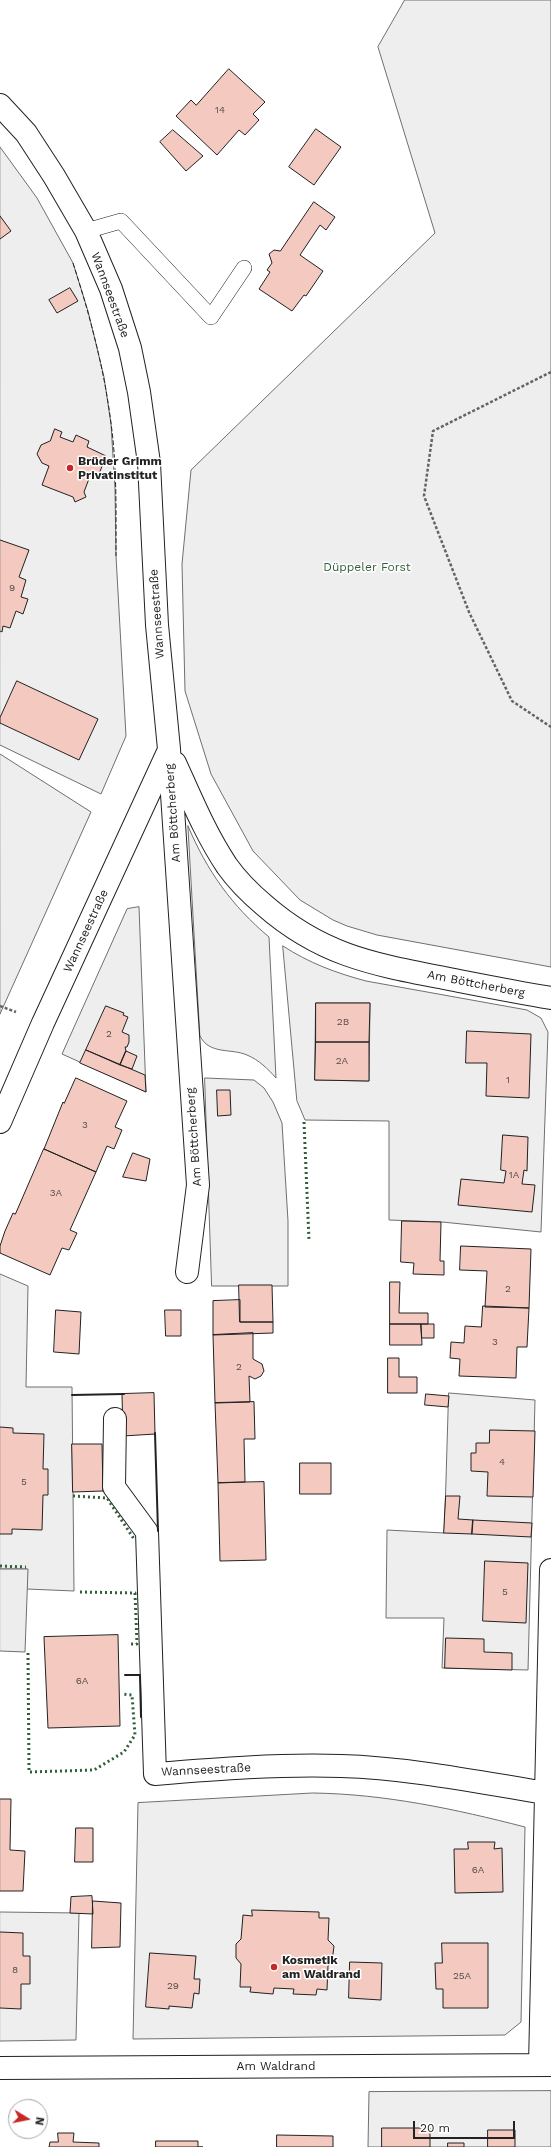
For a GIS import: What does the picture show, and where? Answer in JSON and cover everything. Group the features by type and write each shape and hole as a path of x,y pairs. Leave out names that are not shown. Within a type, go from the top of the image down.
{"street":[{"name":"Wannseestraße","path":"0,105 26,134 54,176 86,231 111,289 130,348 139,392 149,463 157,625 169,749 43,1023 0,1122"},
{"name":"Am Böttcherberg","path":"169,749 202,824 228,867 253,895 284,923 328,948 354,959 390,968 551,998"},
{"name":"Am Böttcherberg","path":"169,749 198,1185 187,1272"},
{"name":"Wannseestraße","path":"115,1419 114,1486 147,1532 156,1774 251,1767 342,1766 427,1774 546,1793"},
{"path":"546,2065 546,1793 551,1570"},
{"name":"Am Waldrand","path":"0,2068 546,2065"}],"lane":[{"path":"86,231 121,221 211,317 244,268"}],"path":[{"path":"551,372 433,431 424,496 469,612 512,701 551,727"}],"green space":[{"name":"Düppeler Forst","path":"405,0 551,0 551,967 377,935 333,920 300,900 253,851 211,774 185,691 182,564 191,470 435,233 378,47"},
{"path":"0,147 37,198 73,263 88,311 104,377 111,424 115,489 116,556 126,736 101,794 0,745"},
{"path":"0,754 91,812 0,1014"},
{"path":"188,826 203,858 222,887 243,913 269,937 276,1078 255,1059 241,1053 215,1049 204,1042 200,1036"},
{"path":"139,907 146,1092 62,1054 127,909"},
{"path":"283,946 303,958 323,967 366,981 527,1010 541,1018 548,1032 541,1232 442,1222 389,1220 389,1121 305,1120 297,1101","holes":["316,1003 370,1003 369,1081 315,1080"]},
{"path":"205,1078 254,1080 264,1088 273,1102 282,1123 288,1221 288,1286 212,1286"},
{"path":"0,1274 28,1286 26,1387 72,1387 74,1591 27,1589 27,1569 0,1569"},
{"path":"449,1393 535,1400 528,1670 442,1668 444,1618 386,1618 387,1530 444,1533"},
{"path":"313,1793 393,1799 472,1814 525,1827 521,2022 505,2035 133,2039 138,1803"},
{"path":"0,1912 79,1913 76,2040 0,2041"},
{"path":"551,2091 551,2147 368,2147 369,2092"}],"shaded area":[{"path":"0,1569 28,1569 25,1652 0,1651"}],"building":[{"path":"229,69 265,102 253,114 259,120 245,135 239,130 217,155 176,116 191,100 196,105"},
{"path":"316,129 341,147 314,185 289,167"},
{"path":"173,130 203,156 186,171 160,142"},
{"path":"314,202 335,217 326,230 320,225 300,255 323,271 306,296 304,295 292,311 259,289 270,272 267,270 272,263 269,254 274,250 280,251"},
{"path":"0,216 11,231 0,239"},
{"path":"70,288 78,301 57,313 49,300"},
{"path":"55,429 62,432 60,437 73,442 76,435 89,441 87,447 106,456 97,479 90,476 84,492 86,497 75,502 73,497 42,485 49,466 42,463 37,454 41,445 50,441"},
{"path":"0,540 29,550 19,577 26,580 21,597 28,599 23,614 16,611 10,628 3,626 2,632 0,631"},
{"path":"17,681 98,719 79,760 0,723 0,718"},
{"path":"316,1003 370,1003 369,1042 316,1042"},
{"path":"106,1006 124,1013 123,1015 128,1017 122,1032 129,1035 129,1042 127,1047 125,1047 126,1051 120,1065 86,1050"},
{"path":"467,1031 531,1034 529,1098 486,1096 487,1063 466,1063"},
{"path":"316,1042 369,1042 369,1081 315,1080"},
{"path":"86,1050 145,1075 146,1092 80,1063"},
{"path":"126,1051 137,1056 132,1069 120,1065"},
{"path":"76,1078 127,1101 115,1127 122,1130 114,1149 107,1146 96,1172 44,1149 63,1102 64,1103"},
{"path":"217,1090 230,1090 231,1115 218,1116"},
{"path":"503,1135 528,1137 527,1171 524,1170 522,1184 535,1185 532,1212 458,1205 461,1179 504,1183 506,1171 501,1170"},
{"path":"44,1149 96,1172 70,1230 77,1233 69,1250 62,1248 50,1275 0,1253 0,1246 5,1231 13,1213 15,1214"},
{"path":"133,1153 150,1159 146,1181 123,1177"},
{"path":"402,1221 441,1222 440,1261 444,1261 444,1275 413,1274 414,1263 401,1262"},
{"path":"461,1246 531,1249 529,1308 485,1307 487,1271 460,1270"},
{"path":"390,1282 400,1282 399,1313 428,1313 428,1324 390,1324"},
{"path":"239,1285 272,1285 273,1322 240,1322"},
{"path":"240,1300 240,1322 273,1322 273,1333 213,1335 213,1301"},
{"path":"483,1306 529,1308 527,1347 517,1347 516,1378 459,1376 460,1359 450,1358 451,1342 464,1343 465,1326 481,1327"},
{"path":"56,1310 81,1312 79,1354 54,1352"},
{"path":"165,1310 181,1310 181,1336 166,1336"},
{"path":"390,1324 421,1324 422,1345 390,1345"},
{"path":"421,1324 434,1324 434,1338 422,1338"},
{"path":"253,1333 253,1359 262,1364 264,1371 261,1376 255,1379 249,1376 250,1402 215,1403 213,1335"},
{"path":"388,1358 399,1358 399,1377 417,1377 417,1393 388,1393"},
{"path":"154,1393 155,1434 123,1436 122,1394"},
{"path":"426,1394 449,1396 448,1407 425,1405"},
{"path":"254,1402 255,1439 244,1439 245,1482 218,1483 215,1403"},
{"path":"0,1427 13,1428 13,1433 44,1434 43,1469 48,1469 48,1495 43,1495 42,1530 12,1529 12,1534 0,1534"},
{"path":"490,1430 535,1431 533,1497 487,1496 488,1472 471,1471 471,1453 476,1453 476,1443 489,1443"},
{"path":"72,1444 102,1444 103,1491 73,1492"},
{"path":"300,1463 331,1463 331,1494 300,1494"},
{"path":"264,1482 266,1560 220,1561 218,1483"},
{"path":"446,1496 460,1496 458,1519 473,1520 472,1534 444,1533"},
{"path":"473,1520 532,1523 531,1537 472,1534"},
{"path":"485,1561 528,1563 526,1623 483,1621"},
{"path":"118,1635 120,1726 48,1728 44,1637"},
{"path":"446,1638 484,1639 484,1652 512,1653 512,1670 445,1668"},
{"path":"0,1799 11,1799 10,1850 25,1851 23,1891 0,1891"},
{"path":"76,1828 93,1828 93,1862 75,1862"},
{"path":"468,1842 495,1842 494,1849 502,1848 503,1892 455,1893 454,1849 468,1849"},
{"path":"92,1896 93,1914 70,1913 71,1897"},
{"path":"93,1901 121,1903 120,1947 92,1948"},
{"path":"252,1910 319,1912 319,1918 329,1918 328,1940 334,1946 332,1962 328,1966 327,1990 317,1989 316,1995 293,1994 294,1989 274,1988 273,1994 250,1992 251,1987 240,1987 241,1964 236,1958 236,1944 241,1939 243,1915 252,1916"},
{"path":"0,1932 23,1933 23,1956 30,1956 30,1984 21,1984 21,2009 0,2008"},
{"path":"442,1943 488,1943 488,2008 443,2008 443,1989 436,1989 435,1963 442,1963"},
{"path":"150,1953 196,1956 194,1979 200,1979 199,1994 194,1993 192,2008 169,2006 169,2009 146,2007"},
{"path":"350,1962 382,1963 381,2000 349,1998"},
{"path":"382,2128 430,2128 430,2147 382,2147"},
{"path":"488,2130 515,2130 515,2147 488,2147"},
{"path":"58,2133 74,2133 73,2142 99,2143 99,2147 49,2147 50,2142 58,2142"},
{"path":"277,2135 333,2136 333,2147 277,2147"},
{"path":"156,2141 198,2141 198,2147 156,2147"},
{"path":"448,2143 464,2143 464,2147 448,2147"}],"hedge":[{"path":"304,1122 309,1240"},
{"path":"73,1496 107,1498 134,1539"},
{"path":"0,1566 26,1567"},
{"path":"80,1592 135,1593 137,1644 128,1644"},
{"path":"28,1653 29,1772 94,1770 124,1752 135,1735 132,1695 122,1694"}],"fence":[{"path":"73,263 96,342 108,403 113,440 115,473 116,556"}],"wall":[{"path":"72,1395 124,1394"},
{"path":"155,1433 158,1531"},
{"path":"125,1675 140,1675 141,1717"}],"place":[{"name":"Brüder Grimm Privatinstitut","path":"70,468"},
{"name":"Kosmetik am Waldrand","path":"274,1967"}]}
